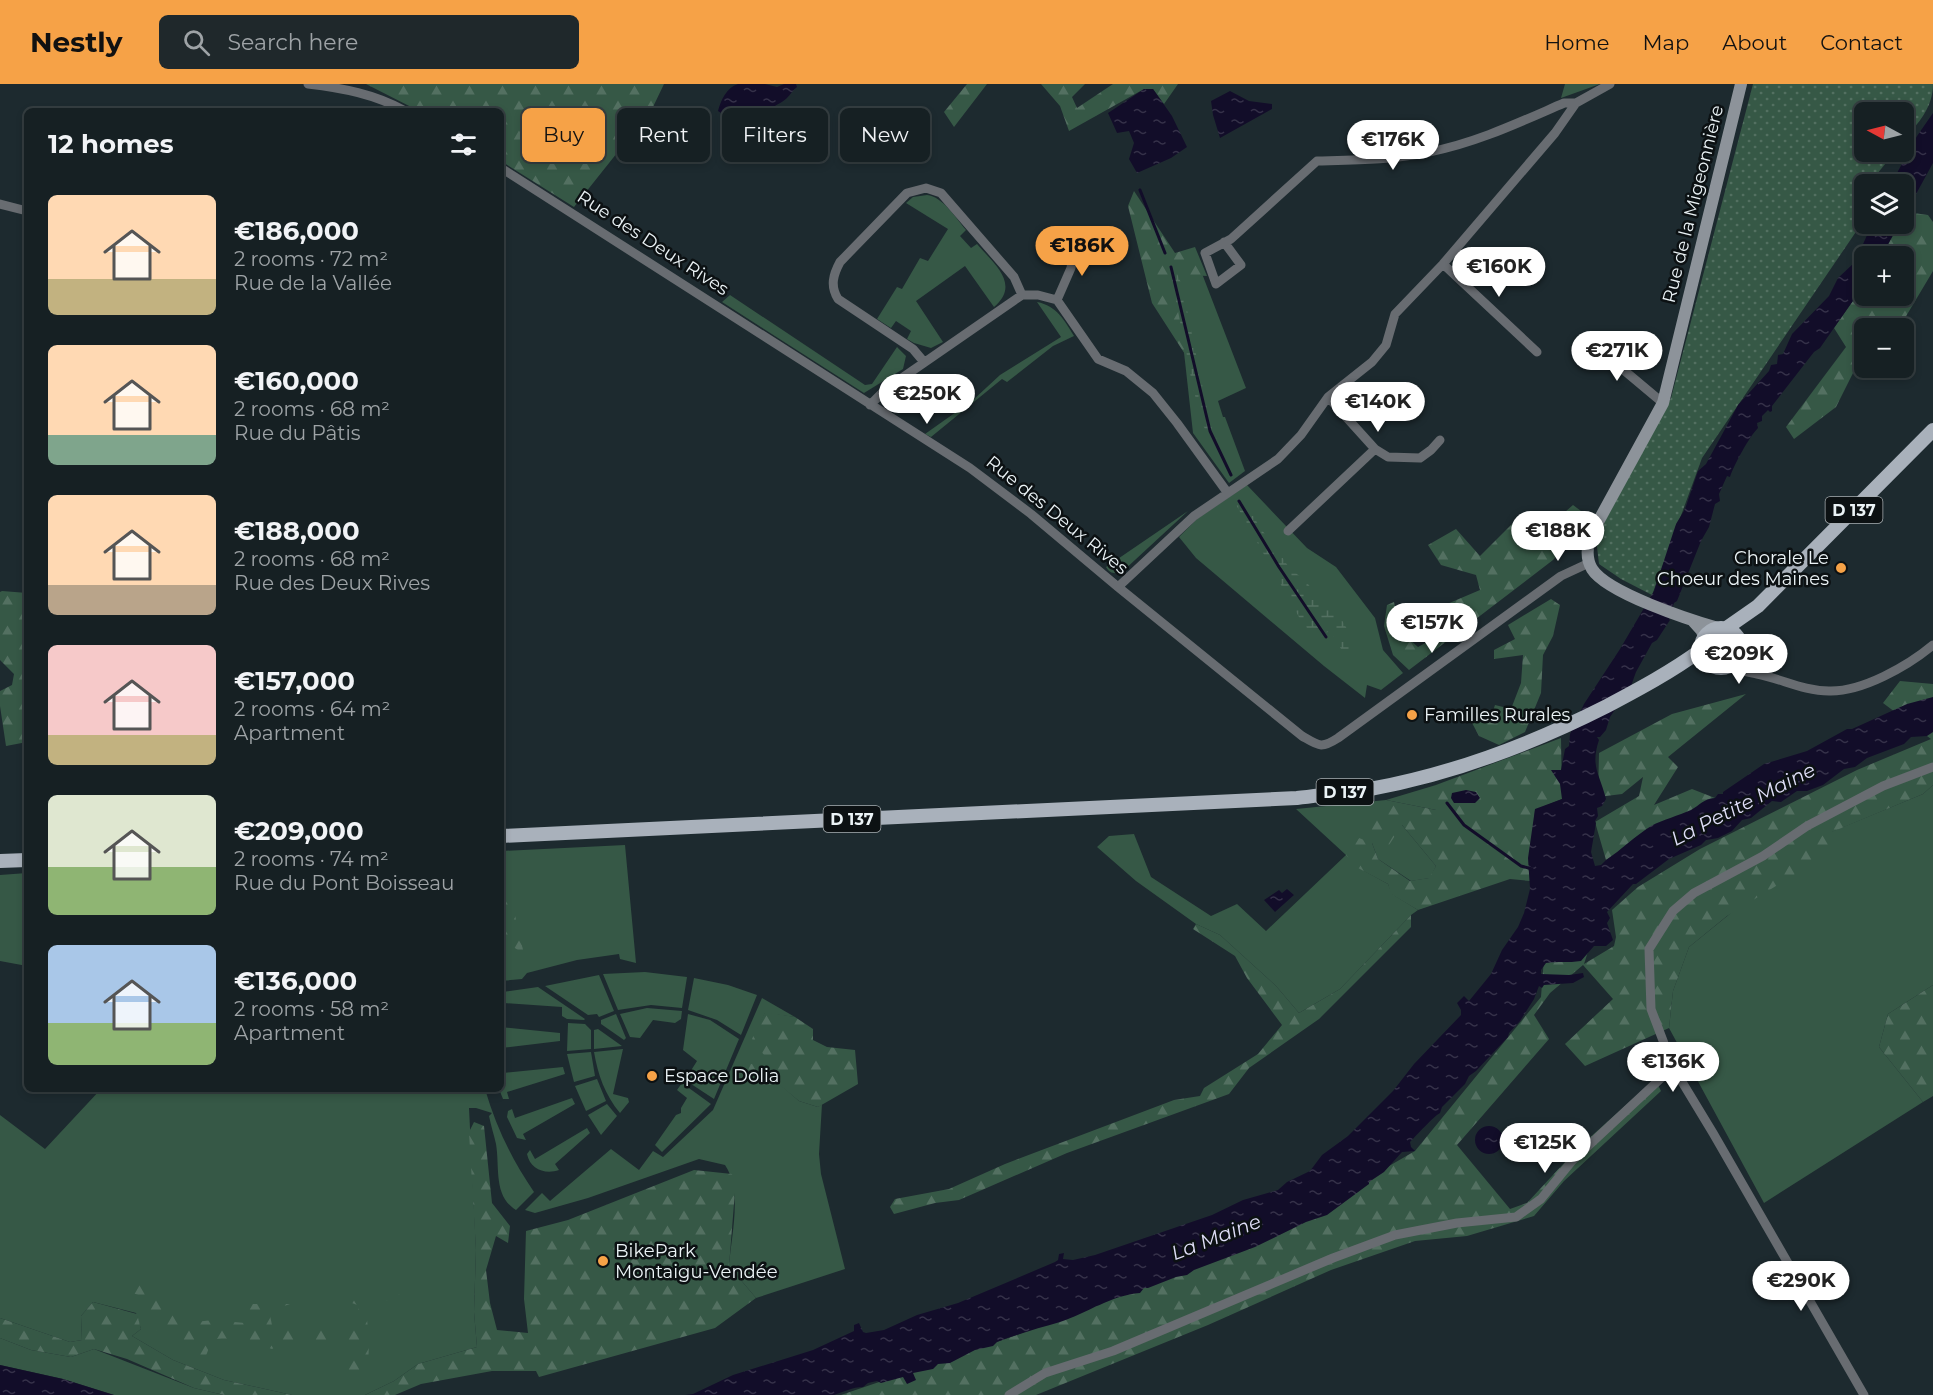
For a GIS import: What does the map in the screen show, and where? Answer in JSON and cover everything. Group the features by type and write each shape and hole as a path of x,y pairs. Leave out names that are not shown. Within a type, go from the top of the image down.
{"main road":[{"name":"D 137","path":"1722,629 1758,606 1933,430"},
{"name":"D 137","path":"1739,647 1758,606"},
{"path":"1722,629 1734,634 1739,647 1734,663 1726,667 1714,667 1704,650 1707,633 1722,629"},
{"name":"D 137","path":"504,836 1297,798 1370,789 1441,772 1524,745 1642,687 1704,650"},
{"path":"0,861 24,860"}],"street":[{"path":"308,84 338,87 388,101 400,108"},
{"path":"1118,587 1194,516 1278,459 1300,435 1328,397 1372,362 1386,345 1395,314 1443,264 1555,133 1576,103 1610,84"},
{"name":"Rue de la Migeonnière","path":"1589,563 1588,548 1592,533 1663,403 1741,84"},
{"path":"1224,242 1241,265 1216,284 1205,253 1224,242 1231,239 1317,161 1369,160 1430,152 1493,134 1564,103 1576,103"},
{"name":"Rue des Deux Rives","path":"504,170 970,468 1031,514 1302,736 1320,746 1326,746 1335,740 1543,589 1570,571 1589,563"},
{"path":"924,362 913,349 838,299 832,285 834,273 840,262 907,193 926,188 941,193 1014,278 1022,295"},
{"path":"0,204 24,210"},
{"path":"1057,300 1071,268 1074,246"},
{"path":"1443,264 1537,352"},
{"path":"870,405 886,388 1022,295 1038,294 1057,300 1098,359 1126,371 1153,393 1227,492"},
{"path":"1589,341 1663,403"},
{"path":"1328,397 1375,449 1388,457 1420,458 1440,440"},
{"path":"1288,531 1375,449"},
{"path":"1589,563 1603,580 1644,601 1692,621 1722,629"},
{"path":"1692,621 1702,631 1704,650"},
{"path":"1726,667 1814,691 1832,692 1891,674 1921,656 1933,645"},
{"path":"1739,647 1757,674"},
{"path":"1864,1395 1673,1067 1652,1009 1649,949 1673,910 1694,893 1764,856 1807,826 1883,786 1933,767"},
{"path":"1009,1395 1046,1373 1113,1351 1323,1262 1395,1235 1457,1223 1516,1217 1541,1199 1572,1161 1673,1067"}],"green space":[{"path":"366,84 664,84 652,108 617,108 617,153 574,207 504,163 504,108 413,108"},
{"path":"967,84 987,84 954,127 944,112"},
{"path":"1041,84 1085,84 1072,97 1077,108 1113,84 1178,84 1164,104 1153,89 1144,89 1069,131 1060,106"},
{"path":"1565,84 1600,84 1561,98"},
{"path":"1753,84 1933,84 1928,108 1914,127 1914,102 1854,102 1854,162 1887,162 1877,174 1854,174 1854,234 1702,458 1652,595 1621,579 1599,564 1596,538 1671,398"},
{"path":"1134,191 1175,253 1195,247 1207,276 1190,275 1179,281 1190,362 1152,303 1128,206"},
{"path":"927,195 938,199 948,208 966,230 960,236 971,248 977,244 997,267 1005,282 1002,299 994,307 965,266 916,301 943,342 931,348 907,339 911,331 896,321 891,328 877,319 897,287 902,289 920,258 928,261 948,229 906,203 913,197"},
{"path":"1914,213 1928,215 1933,222 1933,271 1914,303 1914,246 1887,246 1893,234 1914,234"},
{"path":"1174,267 1182,285 1210,424 1222,451 1218,455 1203,425 1193,388 1170,270"},
{"path":"1191,271 1201,271 1246,388 1218,401 1245,471 1229,483 1193,433 1176,281"},
{"path":"730,295 865,385 872,384 897,347 906,356 903,369 864,393 722,302"},
{"path":"1854,299 1854,306 1912,306 1905,318 1854,318 1854,371 1836,407 1794,439 1786,427 1846,347 1834,328"},
{"path":"1037,302 1055,310 1074,336 1053,346 1007,382 1002,379 931,437 925,434 973,400 1000,375 1061,337"},
{"path":"1247,485 1307,548 1336,567 1375,618 1383,650 1403,673 1381,690 1367,685 1365,698 1196,558 1179,537 1197,519"},
{"path":"1242,495 1260,528 1290,569 1336,610 1347,629 1350,653 1344,654 1329,631 1316,641 1299,617 1234,501"},
{"path":"1573,505 1581,511 1577,534 1553,560 1409,670 1393,655 1384,626 1387,605 1394,602 1400,631 1418,647 1454,627 1447,604 1480,590 1476,575 1441,565 1428,545 1456,529 1480,556 1513,523 1534,542 1555,541 1565,530 1565,512"},
{"path":"1188,511 1122,572 1113,573 1106,567"},
{"path":"0,592 24,593 24,743 6,746 0,691 12,685 14,674 0,660"},
{"path":"1551,599 1560,605 1553,636 1543,655 1541,693 1525,732 1499,745 1479,736 1471,721 1489,723 1495,705 1511,709 1521,683 1523,655 1494,659 1494,650 1515,639 1508,625"},
{"path":"1720,638 1727,641 1730,648 1727,655 1720,658 1713,655 1710,648 1713,641"},
{"path":"1900,681 1933,684 1933,785 1923,794 1832,832 1836,849 1727,916 1689,947 1673,991 1669,1028 1585,1066 1565,1044 1613,999 1583,965 1550,993 1534,1015 1549,1039 1457,1145 1510,1209 1527,1203 1577,1149 1655,1079 1661,1091 1564,1181 1534,1216 1467,1236 1415,1241 1331,1270 1208,1325 1036,1395 841,1395 1017,1335 1306,1214 1415,1151 1541,997 1544,958 1593,936 1584,964 1614,946 1616,937 1612,910 1638,887 1700,849 1857,770 1931,739 1883,703"},
{"path":"1746,694 1668,757 1678,767 1654,805 1692,789 1715,798 1606,860 1595,822 1639,796 1643,777 1622,794 1598,797 1599,753 1672,714"},
{"path":"1561,738 1562,799 1535,810 1530,881 1510,879 1418,910 1391,894 1388,884 1358,868 1346,855 1359,838 1372,843 1378,859 1410,881 1429,878 1436,866 1402,825 1389,845 1372,836 1367,822 1386,800 1436,810 1436,785"},
{"path":"1436,785 1436,810 1386,800"},
{"path":"1933,785 1933,985 1888,1014 1879,1047 1923,1102 1764,1203 1669,1028 1673,991 1689,947 1831,832 1923,794"},
{"path":"1386,800 1402,825 1436,866 1430,878 1411,881 1378,859 1372,843 1359,868 1388,884 1392,894 1418,910 1340,989 1299,1013 1276,986 1220,935 1196,924 1136,881 1097,847 1109,836 1134,834 1151,877 1211,916 1237,904 1266,931 1346,855 1296,809"},
{"path":"625,845 636,963 620,959 619,954 577,960 527,973 522,979 504,981 504,851"},
{"path":"504,868 524,954 504,941"},
{"path":"24,873 24,965 0,961 0,875"},
{"path":"1411,915 1411,927 1319,1019 1249,1068 1229,1094 1067,1153 959,1200 935,1203 894,1214 890,1207 895,1199 949,1189 1005,1164 1174,1100 1200,1096 1204,1088 1258,1054 1282,1025 1247,978 1235,956 1193,929 1196,924 1220,935 1276,986 1299,1013 1340,989"},
{"path":"645,972 687,977 682,1008 651,1005 618,1010 603,974"},
{"path":"599,975 614,1011 599,1017 597,1014 588,1015 545,986"},
{"path":"694,978 728,985 757,995 741,1035 717,1020 688,1010"},
{"path":"1933,985 1933,1096 1923,1102 1879,1047 1888,1014"},
{"path":"538,987 585,1019 567,1019 562,1016 562,1007 504,1003 504,992"},
{"path":"762,998 795,1017 765,1013 753,1039 765,1055 776,1081 799,1101 818,1107 822,1104 819,1154 821,1174 845,1269 756,1298 729,1266 735,1200 730,1176 725,1165 699,1159 588,1198 535,1213 525,1210 542,1193 550,1201 611,1149 639,1170 653,1151 663,1157 713,1110"},
{"path":"647,1008 682,1011 681,1019 675,1023 653,1020 640,1038 630,1037 620,1014"},
{"path":"765,1012 795,1017 813,1029 813,1040 827,1047 855,1050 858,1084 818,1107 799,1101 776,1082 766,1088 754,1083 745,1076 751,1064 755,1064 764,1055 752,1039"},
{"path":"616,1014 626,1038 624,1040 601,1024 601,1020"},
{"path":"688,1014 710,1020 739,1039 714,1099 685,1080 697,1061 683,1050"},
{"path":"568,1023 585,1024 591,1030 591,1049 567,1051"},
{"path":"504,1027 560,1033 560,1041 504,1048"},
{"path":"598,1029 622,1046 594,1049 594,1030"},
{"path":"623,1049 613,1094 628,1098 629,1102 620,1113 603,1084 594,1052"},
{"path":"591,1052 595,1076 574,1082 567,1054"},
{"path":"563,1067 565,1074 507,1092 509,1099 503,1099 500,1092 504,1092 504,1073"},
{"path":"597,1079 606,1101 586,1111 575,1086"},
{"path":"682,1083 711,1104 662,1152 655,1145 676,1115 681,1113 681,1108 687,1098 677,1090"},
{"path":"98,1092 486,1092 505,1143 534,1192 516,1210 509,1204 504,1197 499,1180 496,1144 489,1116 492,1113 469,1108 476,1250 474,1312 477,1347 418,1364 394,1381 365,1395 292,1395 224,1380 173,1360 132,1336 141,1329 136,1313 93,1302 81,1316 82,1340 70,1342 0,1318 0,1115 45,1149"},
{"path":"572,1098 575,1104 523,1134 526,1140 517,1138 507,1117 508,1111 512,1109 515,1118"},
{"path":"607,1104 617,1116 601,1135 588,1115"},
{"name":"BikePark Montaigu-Vendée","path":"474,1122 484,1126 492,1203 510,1226 508,1243 496,1236 486,1270 490,1303 497,1330 528,1333 524,1299 526,1231 568,1220 694,1170 732,1174 735,1191 729,1266 756,1298 715,1328 539,1377 536,1371 492,1371 421,1384 395,1395 365,1395 394,1381 418,1364 477,1347 474,1312 476,1250 469,1132"},
{"path":"587,1128 590,1133 555,1164 559,1170 549,1172 539,1170 531,1164 527,1154 530,1150 535,1159"},
{"path":"99,1281 140,1282 159,1291 186,1323 213,1320 245,1323 248,1304 290,1304 269,1311 272,1325 313,1332 329,1325 335,1329 350,1327 360,1306 341,1299 394,1294 407,1296 365,1306 369,1337 368,1360 359,1388 341,1378 349,1345 285,1341 272,1349 227,1338 212,1340 202,1366 195,1364 181,1347 165,1341 147,1319 144,1297"},
{"path":"93,1302 137,1314 141,1329 132,1336 173,1360 224,1380 292,1395 224,1395 194,1388 127,1359 94,1349 71,1357 31,1350 0,1338 0,1318 70,1342 82,1340 81,1316"},
{"path":"0,1338 31,1350 71,1357 94,1349 194,1388 224,1395 114,1395 63,1379 0,1365"}],"water":[{"path":"765,84 777,87 784,84 796,84 797,87 773,108 722,108 721,113 718,111 722,99 734,86"},
{"path":"1144,89 1153,89 1172,116 1187,147 1171,158 1137,173 1129,159 1134,143 1129,131 1117,133 1108,113"},
{"path":"1230,91 1249,101 1272,104 1272,109 1220,138 1211,101"},
{"path":"1933,113 1933,163 1914,198 1914,174 1896,174 1903,162 1914,162 1914,142"},
{"path":"1868,234 1894,234 1887,246 1862,246"},
{"path":"1854,263 1854,299 1820,348 1814,352 1772,406 1772,411 1768,410 1762,416 1762,421 1757,423 1758,428 1742,451 1730,477 1727,476 1719,494 1720,501 1715,504 1709,527 1677,601 1674,603 1670,620 1657,640 1652,643 1631,686 1610,717 1606,730 1600,737 1597,737 1599,740 1595,757 1596,764 1606,799 1602,806 1597,808 1598,816 1595,821 1591,852 1595,866 1601,865 1651,826 1691,810 1715,798 1718,794 1723,794 1764,764 1807,751 1847,729 1852,729 1907,704 1933,697 1933,732 1927,736 1911,737 1904,744 1867,758 1855,767 1844,769 1823,785 1807,791 1797,791 1781,802 1772,801 1751,818 1742,820 1732,831 1718,838 1706,840 1701,845 1669,859 1633,884 1607,912 1610,918 1607,923 1613,940 1606,946 1594,946 1581,961 1546,963 1541,970 1541,974 1583,973 1584,977 1573,983 1544,985 1542,988 1539,986 1534,999 1508,1037 1469,1076 1465,1084 1442,1107 1440,1113 1410,1142 1415,1151 1402,1152 1384,1172 1327,1215 1306,1222 1255,1247 1194,1270 1187,1275 1144,1288 1140,1293 1119,1297 1060,1322 1005,1339 993,1346 975,1350 950,1363 938,1364 933,1369 913,1373 916,1380 907,1384 903,1377 881,1383 877,1381 868,1383 863,1387 834,1395 685,1395 693,1394 733,1375 813,1350 854,1331 854,1325 859,1323 863,1332 866,1333 884,1330 917,1315 958,1303 1055,1262 1059,1254 1064,1253 1063,1259 1073,1260 1095,1255 1212,1215 1243,1200 1278,1190 1287,1182 1310,1171 1322,1155 1348,1136 1393,1091 1414,1064 1461,1015 1457,1003 1464,996 1469,1001 1491,974 1502,950 1518,927 1530,889 1528,858 1535,809 1562,799 1560,784 1551,770 1561,770 1565,749 1569,746 1570,734 1584,704 1654,591 1676,524 1685,509 1698,471 1706,464 1738,405 1769,371 1771,365 1777,364 1778,355 1783,354 1792,334 1829,296 1838,278"},
{"path":"1466,790 1476,792 1480,798 1475,803 1454,803 1451,798 1452,793"},
{"path":"1287,889 1294,895 1275,912 1264,900 1279,890 1282,893"},
{"path":"1489,1126 1499,1130 1503,1140 1499,1150 1489,1154 1479,1150 1475,1140 1479,1130"},
{"path":"0,1365 63,1379 114,1395 0,1395"}],"waterway":[{"path":"1140,190 1165,253"},
{"path":"1171,267 1210,431 1231,475"},
{"path":"1239,501 1279,567 1326,637"},
{"path":"1447,803 1464,825 1521,866 1532,869"}],"place":[{"name":"Chorale Le Choeur des Maines","path":"1841,568"},
{"name":"Familles Rurales","path":"1412,715"},
{"name":"Espace Dolia","path":"652,1076"},
{"name":"BikePark Montaigu-Vendée","path":"603,1261"}],"water label":[{"name":"La Petite Maine","path":"1743,804"},
{"name":"La Maine","path":"1216,1237"}]}
